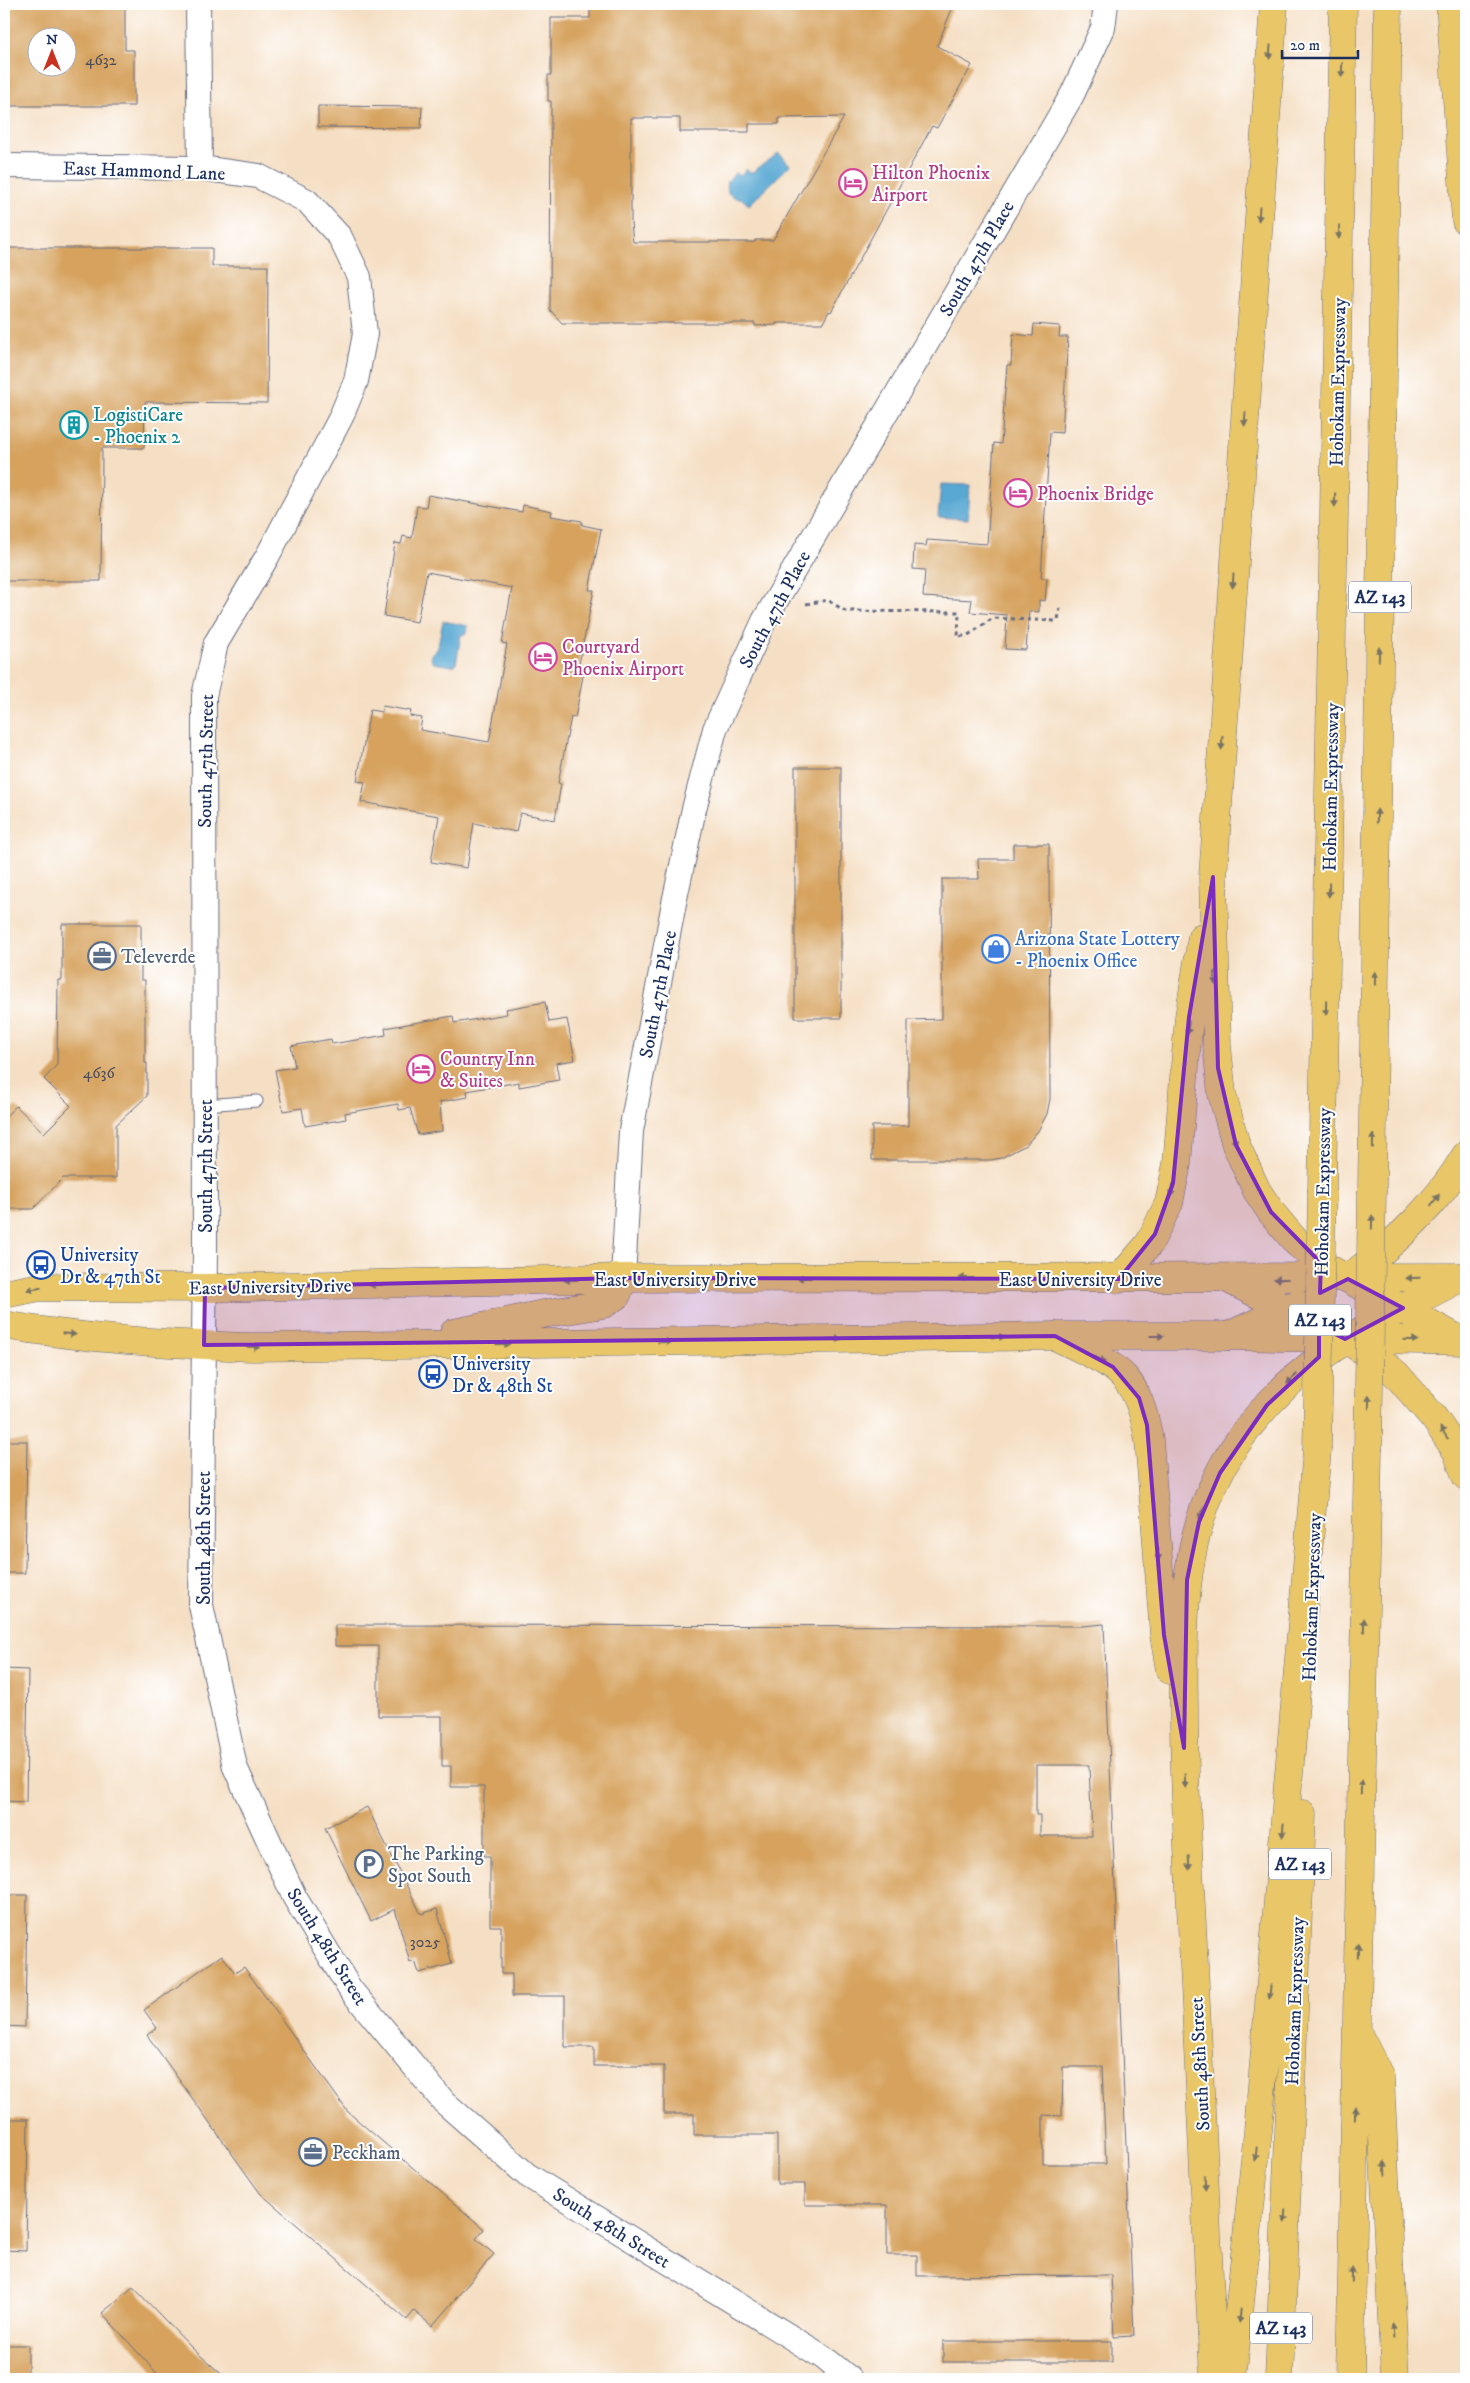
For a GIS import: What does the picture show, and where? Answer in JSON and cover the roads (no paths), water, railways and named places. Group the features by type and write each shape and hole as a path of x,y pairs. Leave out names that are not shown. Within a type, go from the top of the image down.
{"main road":[{"path":"1274,4 1213,876 1218,1068 1222,1094 1236,1145 1257,1191 1285,1230 1307,1253 1348,1279 1464,1341"},
{"name":"Hohokam Expressway","path":"1279,2379 1317,1450 1343,4"},
{"name":"AZ 143","path":"1350,2379 1368,1450 1388,4"},
{"path":"1450,4 1466,221"},
{"path":"1119,1279 1142,1253 1155,1234 1169,1203 1177,1164 1189,1017 1213,876"},
{"path":"1228,1336 1287,1310 1348,1279 1393,1244 1410,1228 1431,1205 1466,1155"},
{"name":"East University Drive","path":"4,1294 40,1287 205,1288 623,1278 1348,1279 1464,1277"},
{"path":"1184,1748 1184,1604 1199,1522 1220,1473 1249,1428 1298,1374 1345,1339 1464,1277"},
{"path":"389,1346 543,1314 604,1304 617,1295 623,1278"},
{"path":"1228,1279 1345,1339 1383,1363 1396,1374 1434,1418 1457,1452 1466,1476"},
{"path":"4,1325 44,1332 252,1347 1055,1336 1228,1336 1464,1341"},
{"path":"1055,1336 1122,1373 1139,1398 1144,1410 1149,1440 1164,1635 1184,1748"},
{"path":"1232,2379 1258,2130 1317,1450"},
{"name":"South 48th Street","path":"1184,1748 1214,2379"},
{"path":"1357,2033 1380,2077 1395,2379"}],"street":[{"path":"198,4 200,168"},
{"name":"South 47th Place","path":"623,1278 631,1131 674,903 715,729 764,621 1072,95 1103,28 1106,4"},
{"name":"East Hammond Lane","path":"4,166 200,168 258,176 307,201"},
{"name":"South 47th Street","path":"204,1345 204,696 216,644 267,557 340,419 356,381 364,334 359,277 340,237 307,201"},
{"name":"South 48th Street","path":"204,1345 201,1605 235,1767 295,1898 350,1989 444,2102 527,2175 823,2357 850,2379"}],"lane":[{"path":"205,1104 257,1101"}],"water":[{"path":"779,153 790,165 749,205 741,198 736,198 728,193 727,182 736,172 740,176 746,169 751,173"},
{"path":"941,484 970,485 968,519 938,517"},
{"path":"443,621 468,626 467,633 461,635 456,664 453,666 433,663 431,659 431,654 437,650"}],"place":[{"name":"Hilton Phoenix Airport","path":"853,183"},
{"name":"LogistiCare - Phoenix 2","path":"74,425"},
{"name":"Phoenix Bridge","path":"1018,493"},
{"name":"Courtyard Phoenix Airport","path":"543,657"},
{"name":"Arizona State Lottery - Phoenix Office","path":"996,949"},
{"name":"Televerde","path":"102,956"},
{"name":"Country Inn & Suites","path":"421,1069"},
{"name":"University Dr & 47th St","path":"41,1265"},
{"name":"University Dr & 48th St","path":"433,1374"},
{"name":"The Parking Spot South","path":"369,1864"},
{"name":"Peckham","path":"313,2152"}]}
